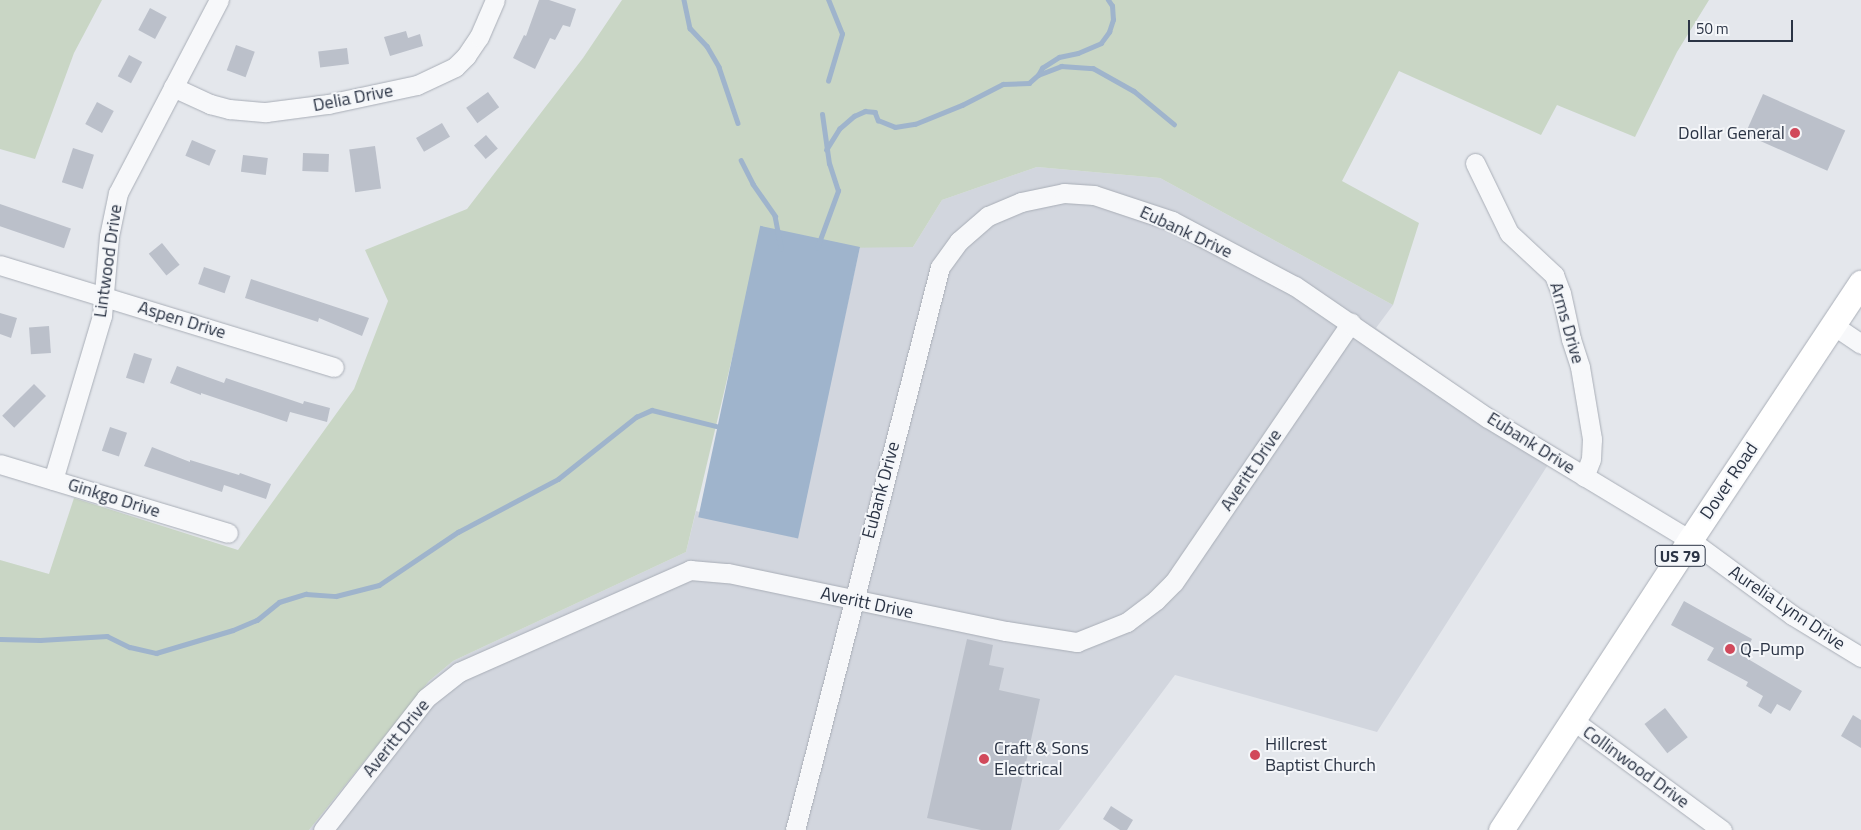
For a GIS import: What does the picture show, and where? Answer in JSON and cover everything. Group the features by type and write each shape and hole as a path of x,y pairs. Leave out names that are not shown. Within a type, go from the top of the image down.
{"main road":[{"name":"Dover Road","path":"1501,830 1574,721 1690,540 1861,283"}],"street":[{"name":"Lintwood Drive","path":"53,480 102,316 109,236 118,193 219,0"},
{"name":"Delia Drive","path":"173,86 210,104 229,109 266,112 328,104 417,85 455,67 466,56 479,36 494,0"},
{"name":"Arms Drive","path":"1475,164 1509,233 1554,275 1561,293 1570,339 1580,367 1592,439 1591,459 1584,476"},
{"name":"Eubank Drive","path":"795,830 852,600 940,267 959,241 988,216 1021,202 1064,193 1094,195 1172,221 1295,286 1488,418 1690,540"},
{"name":"Aspen Drive","path":"0,265 334,367"},
{"name":"Averitt Drive","path":"323,830 426,698 459,672 690,570 728,573 1006,631 1078,642 1127,622 1156,600 1174,582 1351,323"},
{"path":"1833,325 1861,344"},
{"name":"Ginkgo Drive","path":"0,464 228,533"},
{"name":"Aurelia Lynn Drive","path":"1690,540 1792,615 1861,657"},
{"name":"Collinwood Drive","path":"1574,721 1722,830"}],"shaded area":[{"path":"1037,167 1160,178 1393,305 1376,328 1475,398 1558,449 1377,732 1175,675 1059,830 309,830 429,681 453,661 686,552 696,511 796,538 860,247 913,247 942,200"}],"green space":[{"path":"0,0 102,0 74,53 35,159 0,149"},
{"path":"622,0 1709,0 1677,52 1635,137 1557,105 1541,135 1399,71 1342,181 1419,223 1393,305 1160,178 1037,167 942,200 913,247 758,249 686,552 453,661 429,681 309,830 0,830 0,560 49,574 74,498 238,550 354,389 388,301 365,250 467,209 583,58"}],"water":[{"path":"760,226 860,247 798,538 698,517"}],"building":[{"path":"539,0 549,0 576,9 570,27 563,25 555,40 550,38 535,69 513,58 524,35 526,36"},
{"path":"150,8 167,17 155,39 138,30"},
{"path":"406,31 408,38 420,34 423,46 390,56 384,37"},
{"path":"236,45 255,52 246,77 227,70"},
{"path":"347,48 349,64 320,67 318,52"},
{"path":"129,55 142,62 131,83 118,76"},
{"path":"488,92 499,107 477,123 466,108"},
{"name":"Dollar General","path":"1763,94 1845,131 1827,171 1745,134"},
{"path":"97,102 114,111 102,133 85,124"},
{"path":"442,123 450,137 424,152 416,138"},
{"path":"486,135 498,149 486,159 474,145"},
{"path":"192,140 216,150 209,166 185,156"},
{"path":"375,146 381,189 355,192 349,150"},
{"path":"73,148 94,155 83,189 62,182"},
{"path":"303,153 329,154 328,172 302,171"},
{"path":"243,155 268,158 266,175 241,172"},
{"path":"0,204 71,228 64,248 0,226"},
{"path":"162,243 180,265 166,275 149,254"},
{"path":"204,267 230,276 225,293 198,284"},
{"path":"251,279 369,318 362,336 319,318 318,322 245,298"},
{"path":"0,313 17,318 11,338 0,334"},
{"path":"49,326 51,353 31,354 29,327"},
{"path":"134,353 152,359 144,384 126,378"},
{"path":"177,366 224,383 226,378 303,404 304,401 330,408 327,422 290,412 287,422 201,393 201,395 170,383"},
{"path":"34,384 46,396 14,428 2,416"},
{"path":"110,427 127,433 119,456 102,451"},
{"path":"152,447 190,462 190,460 239,475 240,473 271,484 266,499 224,485 222,492 144,466"},
{"path":"1684,601 1752,639 1743,656 1802,691 1790,711 1777,704 1771,714 1758,706 1763,696 1746,686 1748,682 1707,660 1714,648 1671,625"},
{"name":"Craft & Sons Electrical","path":"967,639 993,645 989,665 1004,668 999,690 1040,699 1011,830 981,830 927,818"},
{"path":"1665,708 1688,737 1667,753 1645,724"},
{"path":"1853,715 1861,720 1861,748 1841,736"},
{"path":"1111,806 1133,820 1127,830 1120,830 1103,819"}],"waterway":[{"path":"684,0 690,28 707,46 719,67 738,123"},
{"path":"828,0 842,34 828,81"},
{"path":"1038,75 1042,68 1059,57 1078,53 1101,43 1109,32 1113,20 1112,6 1108,0"},
{"path":"826,150 839,129 854,116 865,111 875,112 878,120 895,127 915,124 962,105 1003,84 1029,83 1038,75 1061,66 1093,68 1134,91 1174,124"},
{"path":"817,248 838,191 829,164 822,114"},
{"path":"741,160 753,184 775,216 781,248"},
{"path":"0,639 40,640 107,636 130,647 156,653 233,630 257,620 279,602 306,594 336,596 379,585 458,532 558,479 636,417 652,410 716,426"}],"place":[{"name":"Dollar General","path":"1795,133"},
{"name":"Q-Pump","path":"1730,649"},
{"name":"Hillcrest Baptist Church","path":"1255,755"},
{"name":"Craft & Sons Electrical","path":"984,759"}]}
